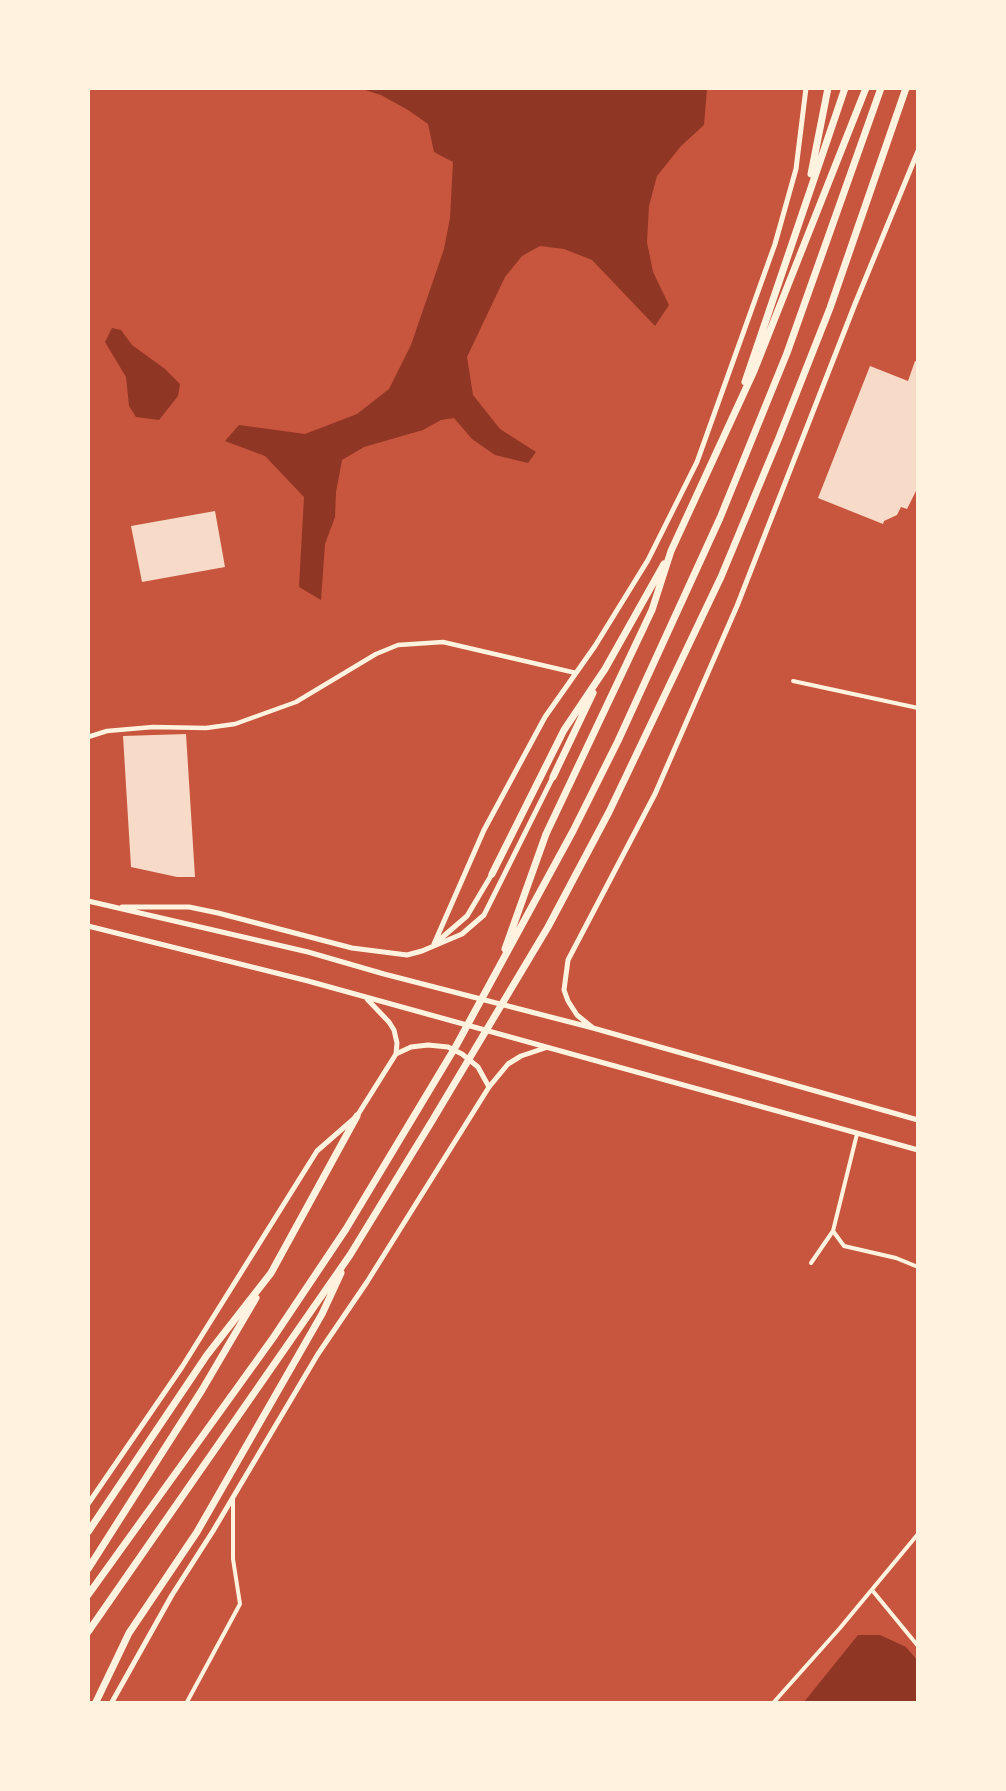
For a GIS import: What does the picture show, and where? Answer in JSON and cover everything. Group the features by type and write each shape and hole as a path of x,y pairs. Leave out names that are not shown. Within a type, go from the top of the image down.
{"highway":[{"path":"803,211 828,88"},
{"path":"735,412 845,88"},
{"path":"553,777 605,669 671,551 696,501 713,458 754,371 866,88"},
{"path":"88,1595 273,1338 346,1229 456,1046 599,782 704,557 787,353 881,88"},
{"path":"96,1702 129,1633 196,1532 322,1314 359,1239 548,927 623,785 728,560 778,440 830,309 908,88"},
{"path":"498,969 546,834 652,610 671,551"},
{"path":"492,874 564,730 605,669"},
{"path":"88,1569 202,1390 271,1273 357,1116"},
{"path":"88,1632 350,1255"},
{"path":"88,1532 207,1355 271,1273"}],"main road":[{"path":"434,944 484,830 545,717 595,646 648,560 697,462 775,244 796,169 806,88"},
{"path":"593,1028 577,1015 568,1001 564,990 568,960 655,794 737,606 855,304 918,151"},
{"path":"434,944 462,934 484,915 553,777"},
{"path":"112,907 189,907 352,948 407,955 422,951 434,944 467,916 492,874"},
{"path":"88,901 308,952 593,1028 918,1120"},
{"path":"88,926 366,998 918,1150"},
{"path":"88,1504 182,1367 317,1151 357,1116 396,1054 398,1043 394,1030 366,998"},
{"path":"396,1054 411,1047 428,1045 448,1047 478,1067 489,1088"},
{"path":"112,1702 172,1595 318,1354 367,1282 489,1088 508,1064 521,1056 547,1048"}],"street":[{"path":"88,737 107,731 153,727 206,728 235,724 296,702 376,654 398,645 443,642 576,673"},
{"path":"793,681 918,708"},
{"path":"811,1263 833,1231 857,1134"},
{"path":"833,1231 844,1246 896,1258 918,1267"},
{"path":"187,1702 240,1604 233,1559 233,1497"},
{"path":"774,1702 918,1534"},
{"path":"872,1590 918,1646"}],"shaded area":[{"path":"362,89 707,89 704,125 681,146 657,176 649,206 647,242 653,272 669,305 655,326 592,260 564,249 540,246 522,256 505,277 467,357 473,395 500,429 536,452 528,463 495,455 472,439 454,418 441,420 423,430 364,447 342,460 336,492 335,517 325,544 321,600 299,587 304,497 265,456 225,441 239,425 305,434 357,414 389,389 411,345 444,249 450,218 453,162 434,152 428,124 381,95"},
{"path":"112,328 121,330 132,345 165,369 180,384 178,396 159,420 136,417 129,406 126,377 105,342"},
{"path":"858,1635 880,1635 906,1647 917,1660 917,1702 804,1702"}],"building":[{"path":"915,361 918,362 918,487 907,509 901,507 897,515 884,521 883,524 818,498 870,366 908,381"},
{"path":"215,511 225,567 142,582 131,526"},
{"path":"186,734 195,877 177,877 131,867 123,736"}]}
